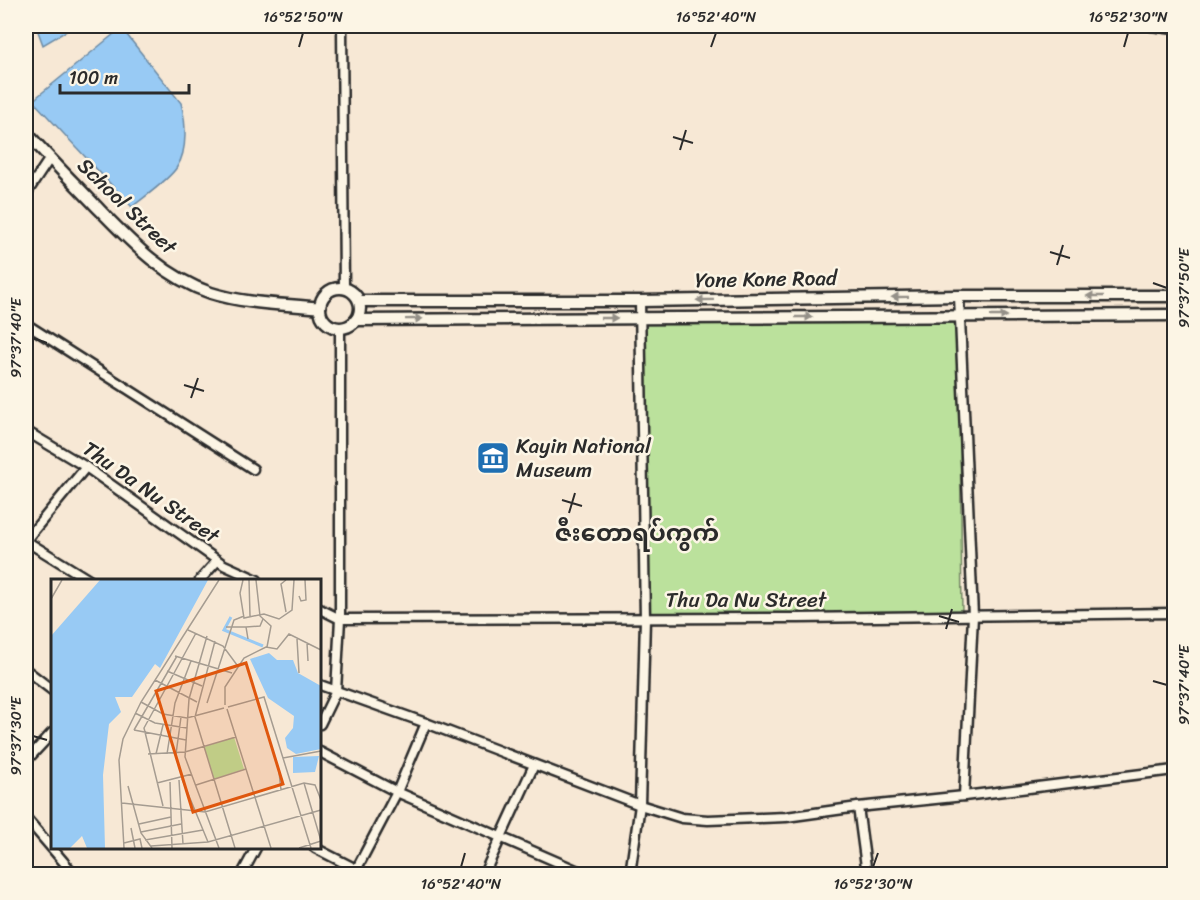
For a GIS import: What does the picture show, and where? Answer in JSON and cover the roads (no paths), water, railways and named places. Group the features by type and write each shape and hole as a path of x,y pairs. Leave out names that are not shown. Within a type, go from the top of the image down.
{"street":[{"path":"342,26 344,289"},
{"path":"1151,26 1174,29"},
{"name":"School Street","path":"26,132 125,236 169,273 210,293 234,299 320,308"},
{"path":"26,194 50,158"},
{"path":"356,320 360,308 355,295 344,289 330,291 325,295 320,308 324,320 340,328 356,320 1174,315"},
{"path":"959,296 973,616 964,796"},
{"path":"1134,296 1134,315"},
{"name":"Yone Kone Road","path":"359,301 1174,296"},
{"path":"490,318 491,301"},
{"path":"630,874 640,806 645,619 640,301"},
{"path":"26,324 253,469"},
{"path":"321,722 336,691 340,619 340,328"},
{"name":"Thu Da Nu Street","path":"26,431 86,467 217,561 255,579"},
{"path":"86,467 26,541 87,579"},
{"path":"201,579 217,561"},
{"name":"Thu Da Nu Street","path":"321,610 340,619 799,618 1174,613"},
{"path":"26,670 51,689"},
{"path":"321,685 426,723 640,806 682,818 708,820 786,817 1174,770"},
{"path":"355,872 397,792 426,723"},
{"path":"26,761 51,734"},
{"path":"321,753 397,792 585,874"},
{"path":"484,874 534,765"},
{"path":"858,807 867,874"},
{"path":"26,818 51,847"},
{"path":"53,849 74,874"},
{"path":"242,874 255,849"},
{"path":"317,849 355,872 366,874"}],"water":[{"path":"36,26 75,26 43,45"},
{"path":"120,29 181,103 185,127 183,152 174,172 132,207 35,103 38,96"}],"place":[{"name":"Kayin National Museum","path":"493,458"}],"district":[{"name":"ဇီးတောရပ်ကွက်","path":"637,533"}]}
